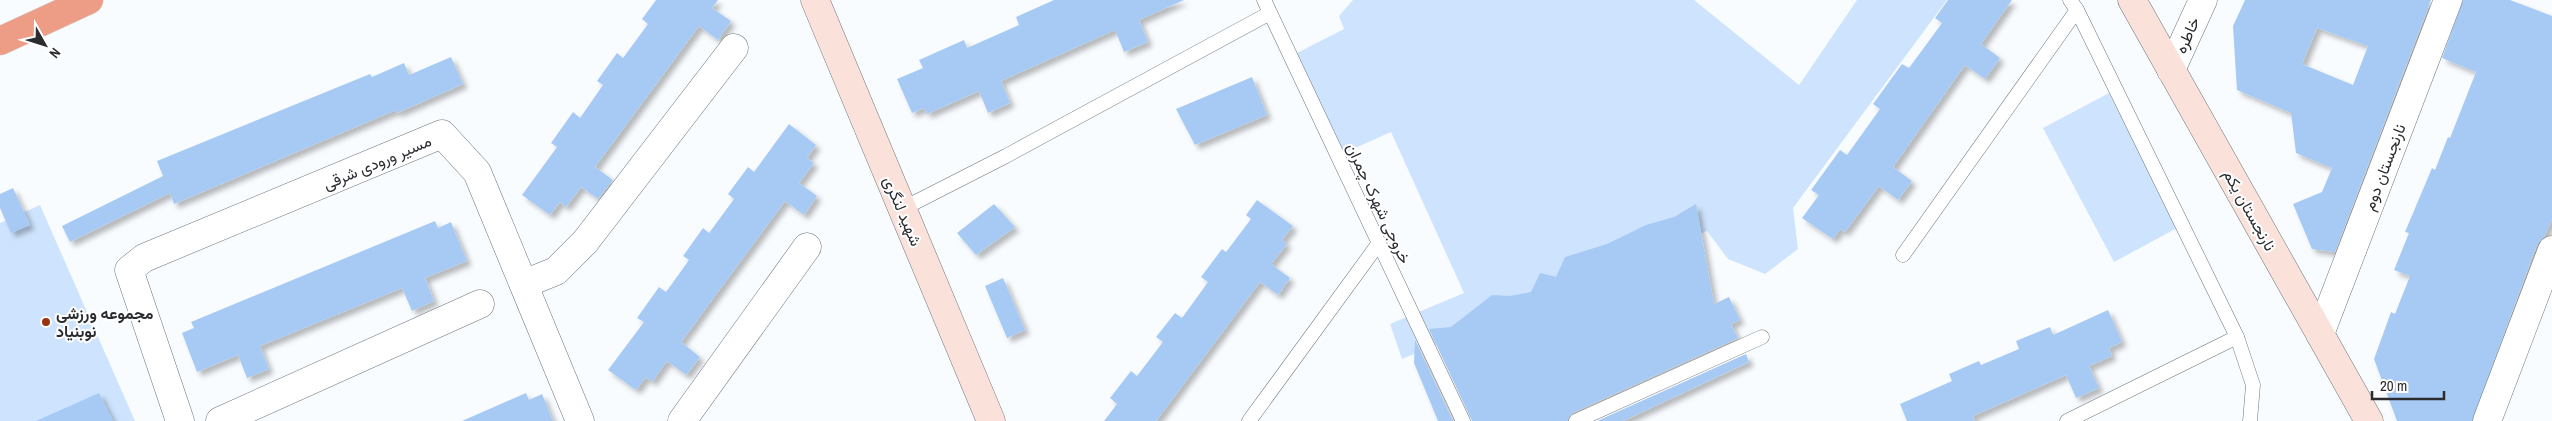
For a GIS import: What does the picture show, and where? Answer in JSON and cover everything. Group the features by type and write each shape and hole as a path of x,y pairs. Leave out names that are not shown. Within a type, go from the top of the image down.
{"highway":[{"path":"0,41 89,0"}],"main road":[{"name":"شهید لنگری","path":"815,0 992,421"},
{"name":"نارنجستان یکم","path":"2132,0 2369,421"}],"street":[{"name":"خاطره","path":"2171,70 2203,0"},
{"name":"نارنجستان دوم","path":"2320,334 2448,0"},
{"path":"524,284 556,271 585,242 734,48"},
{"name":"مسیر ورودی شرقی","path":"180,421 129,270 144,258 442,134 477,172 580,421"},
{"path":"682,421 807,247"},
{"path":"2487,421 2552,250"},
{"path":"220,421 480,304"}],"lane":[{"name":"خروجی شهرک چمران","path":"1264,0 1463,421"},
{"path":"1903,256 2074,5 2237,337 2253,385 2250,421"},
{"path":"902,209 1006,156 1270,13"},
{"path":"1249,421 1379,243"},
{"path":"1576,421 1762,337"},
{"path":"2067,421 2237,337"}],"shaded area":[{"path":"1353,0 1694,0 1799,85 1857,0 1947,0 1793,208 1798,249 1765,274 1728,259 1707,231 1402,359 1390,324 1464,293 1391,132 1344,153 1295,54 1344,29 1339,16"},
{"path":"2109,93 2179,227 2114,262 2043,128"},
{"name":"مجموعه ورزشی نوبنیاد","path":"40,205 135,421 0,421 0,223"}],"building":[{"path":"656,0 718,0 712,8 731,21 718,40 699,26 595,167 613,180 598,199 581,187 566,207 560,202 550,215 522,195 557,147 551,143 573,112 580,118 603,85 597,81 617,53 623,58 648,24 642,19"},
{"path":"1054,0 1184,0 1139,20 1148,42 1124,52 1115,30 1001,81 1010,103 988,113 979,91 927,114 924,108 912,113 897,79 923,68 919,60 964,40 967,48 1019,25 1016,17"},
{"path":"1948,0 2012,0 1981,44 2000,58 1985,79 1965,65 1893,167 1912,181 1898,200 1879,186 1845,232 1840,229 1833,239 1802,218 1819,195 1811,190 1840,150 1847,155 1880,109 1873,104 1902,64 1909,68 1942,23 1935,18"},
{"path":"2245,0 2431,0 2335,252 2312,249 2293,204 2322,192 2332,168 2296,153 2291,113 2237,90 2233,26","holes":["2317,28 2368,46 2353,85 2302,64"]},
{"path":"2463,0 2510,0 2552,16 2552,219 2544,237 2537,244 2472,421 2397,421 2374,359 2391,312 2395,314 2410,276 2394,270 2409,233 2405,232 2432,168 2435,170 2448,137 2450,138 2476,72 2442,58"},
{"path":"451,57 463,84 397,113 396,110 174,204 170,193 70,242 62,226 163,176 157,161 370,74 372,77 404,63 409,75"},
{"path":"1252,77 1267,115 1195,145 1176,109"},
{"path":"789,124 816,145 807,158 814,163 799,183 817,196 804,215 785,201 681,342 700,357 686,375 667,361 652,382 646,377 636,390 608,370 644,322 637,318 659,287 666,292 689,260 683,256 703,228 709,233 734,199 728,194 748,167 754,172"},
{"path":"13,188 30,225 11,233 0,208 0,194"},
{"path":"1257,200 1293,226 1282,240 1287,244 1271,264 1290,278 1278,295 1260,282 1156,421 1104,421 1117,404 1110,398 1131,371 1137,376 1163,342 1156,337 1175,313 1182,318 1208,282 1201,277 1222,249 1226,252 1251,219 1246,215"},
{"path":"994,204 1015,227 976,255 957,233"},
{"path":"1696,204 1714,304 1729,297 1740,320 1731,324 1738,338 1572,413 1567,421 1472,421 1429,329 1451,327 1492,295 1510,296 1531,292 1540,273 1556,277 1565,257 1607,244 1646,225 1674,217"},
{"path":"435,221 438,228 451,222 467,261 425,278 434,301 412,311 402,288 260,346 269,369 247,378 238,355 197,372 182,333 194,328 191,322"},
{"path":"1003,278 1025,330 1007,338 985,286"},
{"path":"2108,310 2122,342 2109,348 2112,356 2089,366 2099,388 2076,398 2066,375 1973,416 1975,421 1907,421 1900,404 1952,381 1949,374 1979,361 1981,365 2019,349 2016,341 2050,327 2053,335"},
{"path":"1415,340 1453,421 1438,421 1414,363"},
{"path":"1746,354 1749,362 1623,421 1597,421"},
{"path":"99,393 113,421 36,421"},
{"path":"526,393 529,400 542,394 553,421 462,421"}],"place":[{"name":"مجموعه ورزشی نوبنیاد","path":"46,322"}]}
